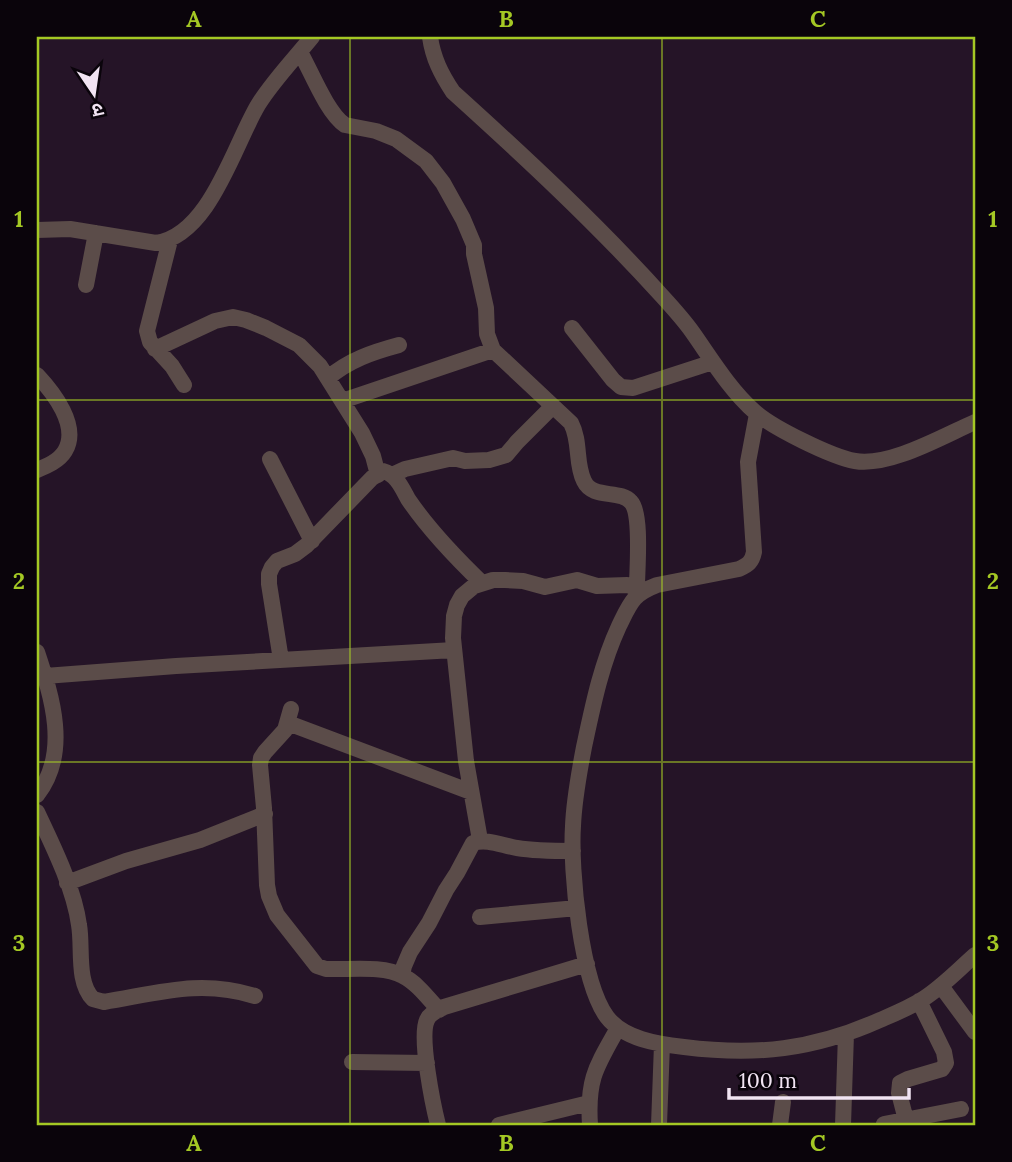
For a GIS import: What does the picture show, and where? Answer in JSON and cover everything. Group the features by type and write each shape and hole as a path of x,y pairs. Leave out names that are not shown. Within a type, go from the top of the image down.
{"street":[{"path":"37,230 70,229 145,243 170,240 182,233 210,200 223,178 260,101 312,37"},
{"path":"430,37 438,69 453,92 578,208 625,256 691,330 736,392 757,414 831,453 856,461 877,462 975,422"},
{"path":"300,52 331,111 341,122 396,139 426,161 443,183 474,245 486,308 487,334 493,350 554,406 575,430 581,472 589,488 597,492 624,496 633,503 635,509 641,588 627,608 604,662 581,763 572,826 577,908 587,964 598,1001 607,1017 618,1028 631,1035 662,1044 709,1050 761,1052 811,1044 846,1034 919,1002 975,955"},
{"path":"86,285 96,233"},
{"path":"170,240 147,331 150,342 172,366 184,385"},
{"path":"155,349 215,321 233,317 266,328 299,345 328,378 385,475 435,535 482,583"},
{"path":"572,328 621,387 633,387 713,362"},
{"path":"328,378 351,362 399,345"},
{"path":"342,401 493,350"},
{"path":"37,376 54,394 69,432 65,450 53,463 37,470"},
{"path":"281,660 269,584 272,567 277,561 295,554 312,541 372,478 453,458 465,461 489,460 506,455 554,406"},
{"path":"480,841 471,792 454,650 453,626 457,605 467,590 482,583 505,579 550,588 577,580 597,586 627,585 641,588 747,566 754,552 748,462 757,414"},
{"path":"270,458 312,541"},
{"path":"45,676 454,650"},
{"path":"37,652 55,720 54,761 37,795"},
{"path":"439,1010 415,984 392,971 326,969 317,966 277,915 269,896 266,874 261,758 282,736 290,716 471,792"},
{"path":"37,812 68,883 79,923 83,974 93,999 104,1002 175,989 211,987 255,996"},
{"path":"68,883 126,861 221,833 265,814"},
{"path":"402,975 406,960 462,865 470,846 476,841 516,848 573,851"},
{"path":"480,917 577,908"},
{"path":"438,1125 427,1063 425,1026 429,1016 439,1010 587,964"},
{"path":"940,986 975,1032"},
{"path":"906,1120 899,1093 900,1083 942,1069 946,1063 944,1052 919,1002"},
{"path":"590,1125 590,1088 597,1065 618,1028"},
{"path":"843,1125 846,1034"},
{"path":"659,1125 662,1044"},
{"path":"352,1062 427,1063"},
{"path":"780,1125 783,1102"},
{"path":"499,1125 589,1103"},
{"path":"884,1124 961,1109"}]}
